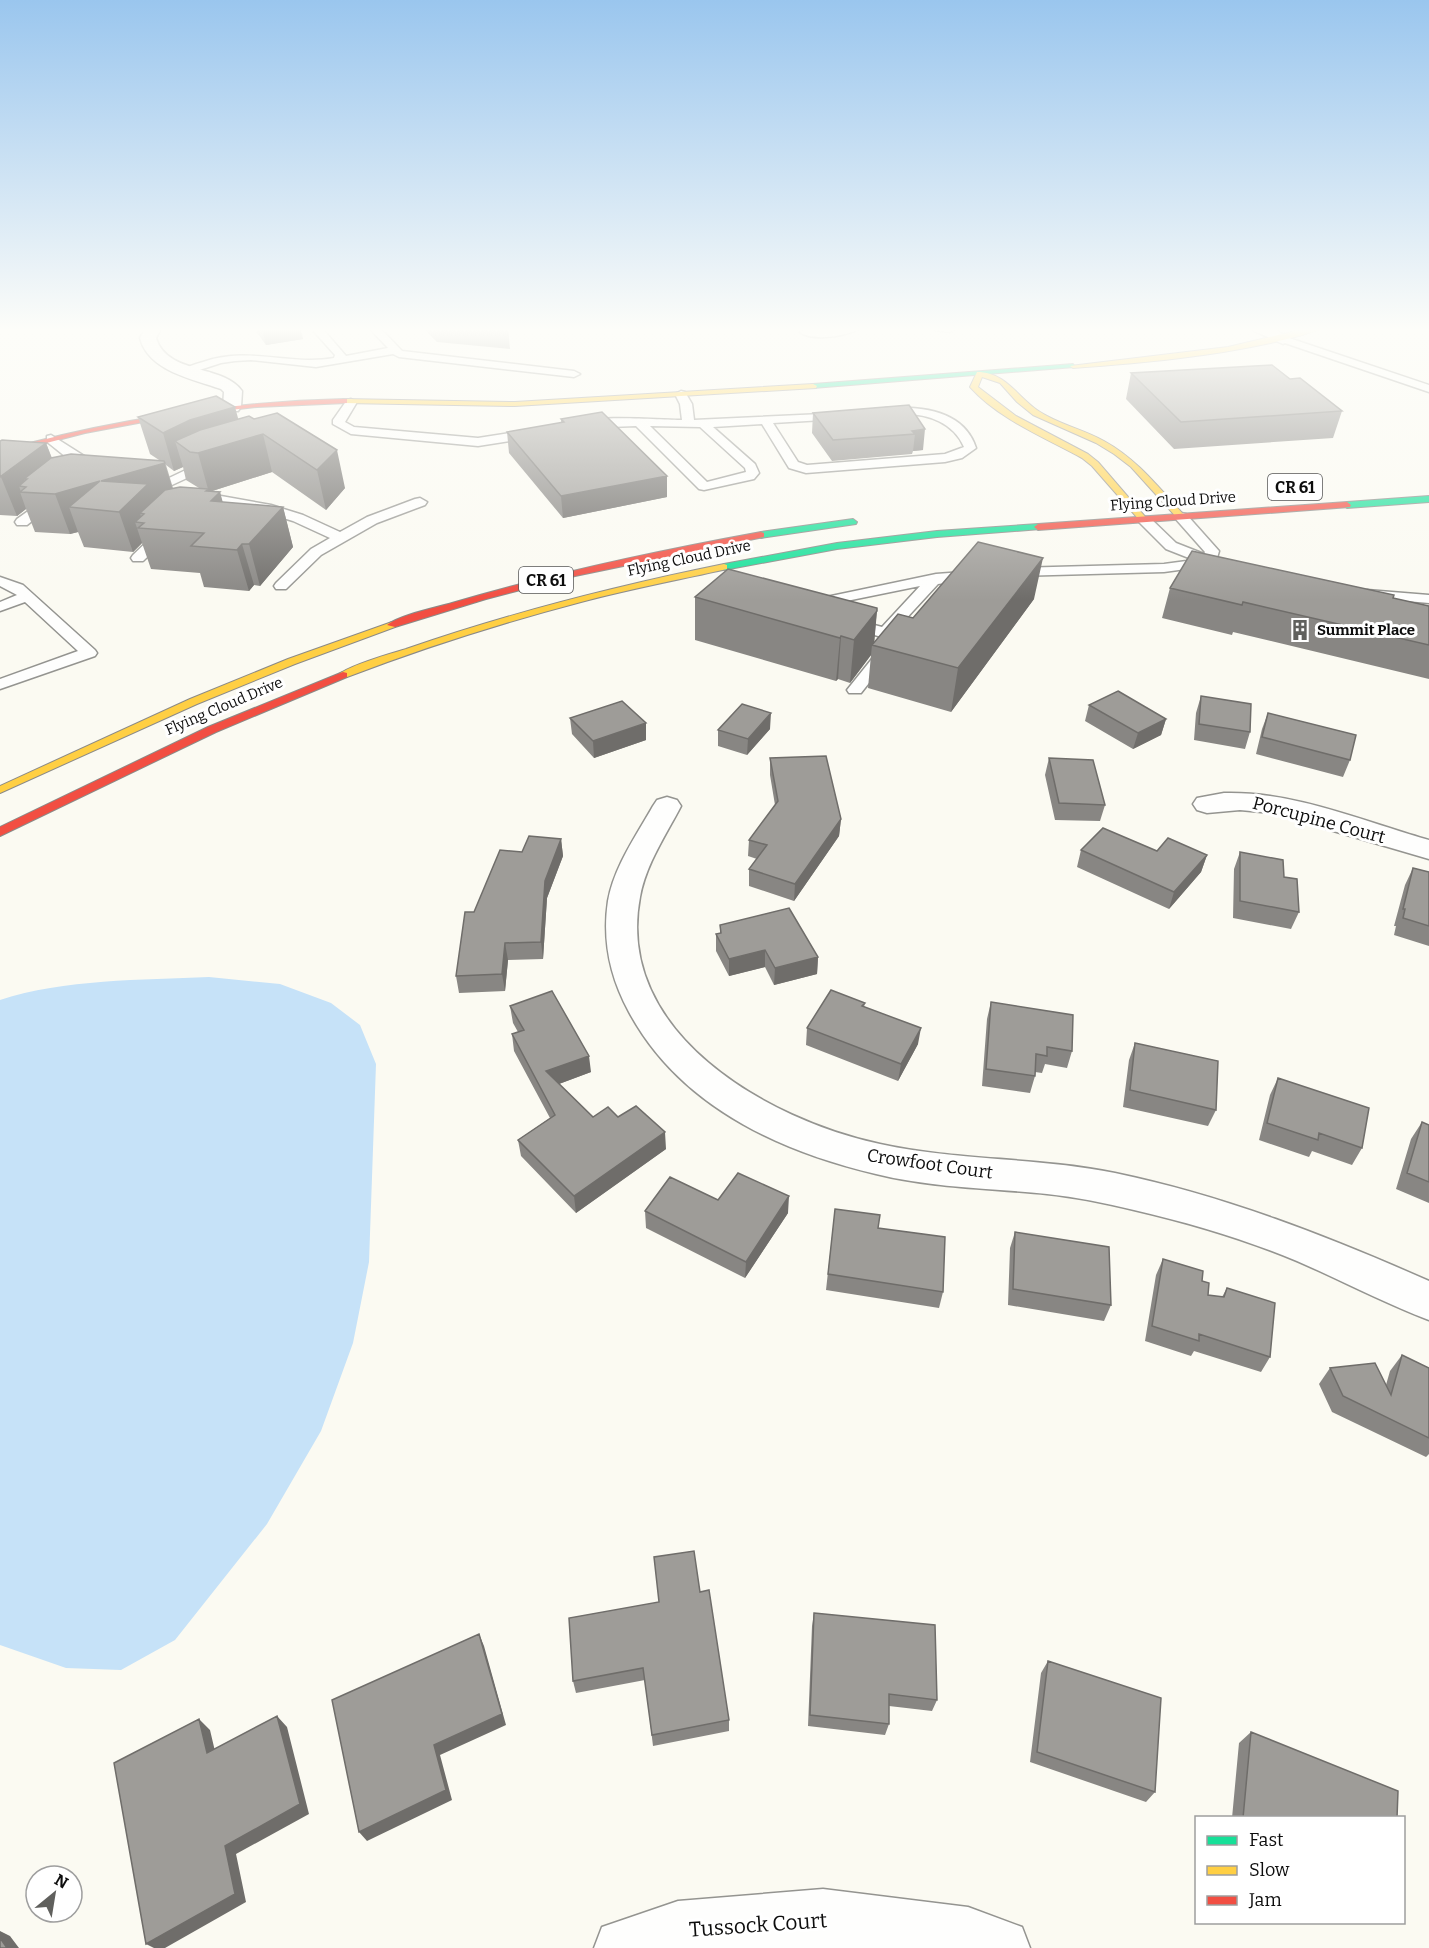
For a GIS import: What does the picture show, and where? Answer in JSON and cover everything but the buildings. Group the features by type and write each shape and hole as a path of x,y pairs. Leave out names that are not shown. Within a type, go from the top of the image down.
{"street":[{"path":"0,453 51,439 155,418"},
{"path":"1011,418 1085,456 1144,520"},
{"path":"1047,418 1099,441 1117,452 1134,465 1181,517"},
{"name":"Flying Cloud Drive","path":"1105,500 1184,494"},
{"name":"Flying Cloud Drive","path":"0,832 133,764 290,695 451,636 564,603 674,576 848,545 937,534 1429,499"},
{"name":"Flying Cloud Drive","path":"0,790 124,730 232,685 401,622 549,579 718,542 865,520"},
{"name":"Porcupine Court","path":"1207,804 1228,800 1261,802 1429,850"},
{"name":"Crowfoot Court","path":"668,806 637,860 624,899 620,940 631,984 655,1030 694,1071 745,1109 809,1139 879,1160 955,1171 1071,1181 1188,1207 1309,1246 1429,1301"},
{"name":"Tussock Court","path":"623,1948 678,1930 823,1918 968,1936 1001,1948"}],"lane":[{"path":"340,418 339,420 344,428 351,430 478,442 543,431"},
{"path":"687,418 687,424"},
{"path":"566,427 600,422 703,424 807,418"},
{"path":"910,418 916,425"},
{"path":"925,418 937,430"},
{"path":"766,422 789,460 798,467 815,469 958,455 970,448 956,427 941,418"},
{"path":"640,423 705,486 750,476 753,472 751,467 703,424"},
{"path":"51,439 86,464 111,475 95,482"},
{"path":"921,460 944,453 949,446"},
{"path":"921,460 934,452 933,448"},
{"path":"228,457 206,463 149,486 266,507 298,518 340,538"},
{"path":"22,522 61,492"},
{"path":"214,511 228,500"},
{"path":"280,586 316,552 372,520 420,502"},
{"path":"1181,517 1212,551 1215,563"},
{"path":"1144,520 1171,546 1215,563"},
{"path":"138,558 171,525 180,523"},
{"path":"885,633 793,608 936,578 1104,567 1164,568 1215,563"},
{"path":"855,690 883,655 885,633 936,578"},
{"path":"0,581 18,588 89,653 0,684"},
{"path":"1354,593 1429,599"},
{"path":"0,607 27,596"}],"water":[{"path":"209,977 280,984 331,1003 360,1025 376,1064 369,1262 353,1343 321,1431 267,1524 175,1640 121,1670 66,1668 0,1645 0,1000 77,984"}],"traffic: fast":[{"path":"1347,505 1429,499"},
{"path":"761,535 853,522"},
{"path":"724,567 837,546 937,534 1038,527"}],"traffic: slow":[{"path":"1013,418 1085,456 1095,464 1144,520"},
{"path":"1047,418 1099,441 1117,452 1134,465 1181,517"},
{"path":"343,675 436,641 531,612 724,567"},
{"path":"0,790 242,681 392,625"}],"traffic: jam":[{"path":"0,453 85,431 153,418"},
{"path":"1038,527 1347,505"},
{"path":"392,625 529,584 761,535"},
{"path":"0,832 169,749 255,710 343,675"}],"place":[{"name":"Summit Place","path":"1300,630"}]}
